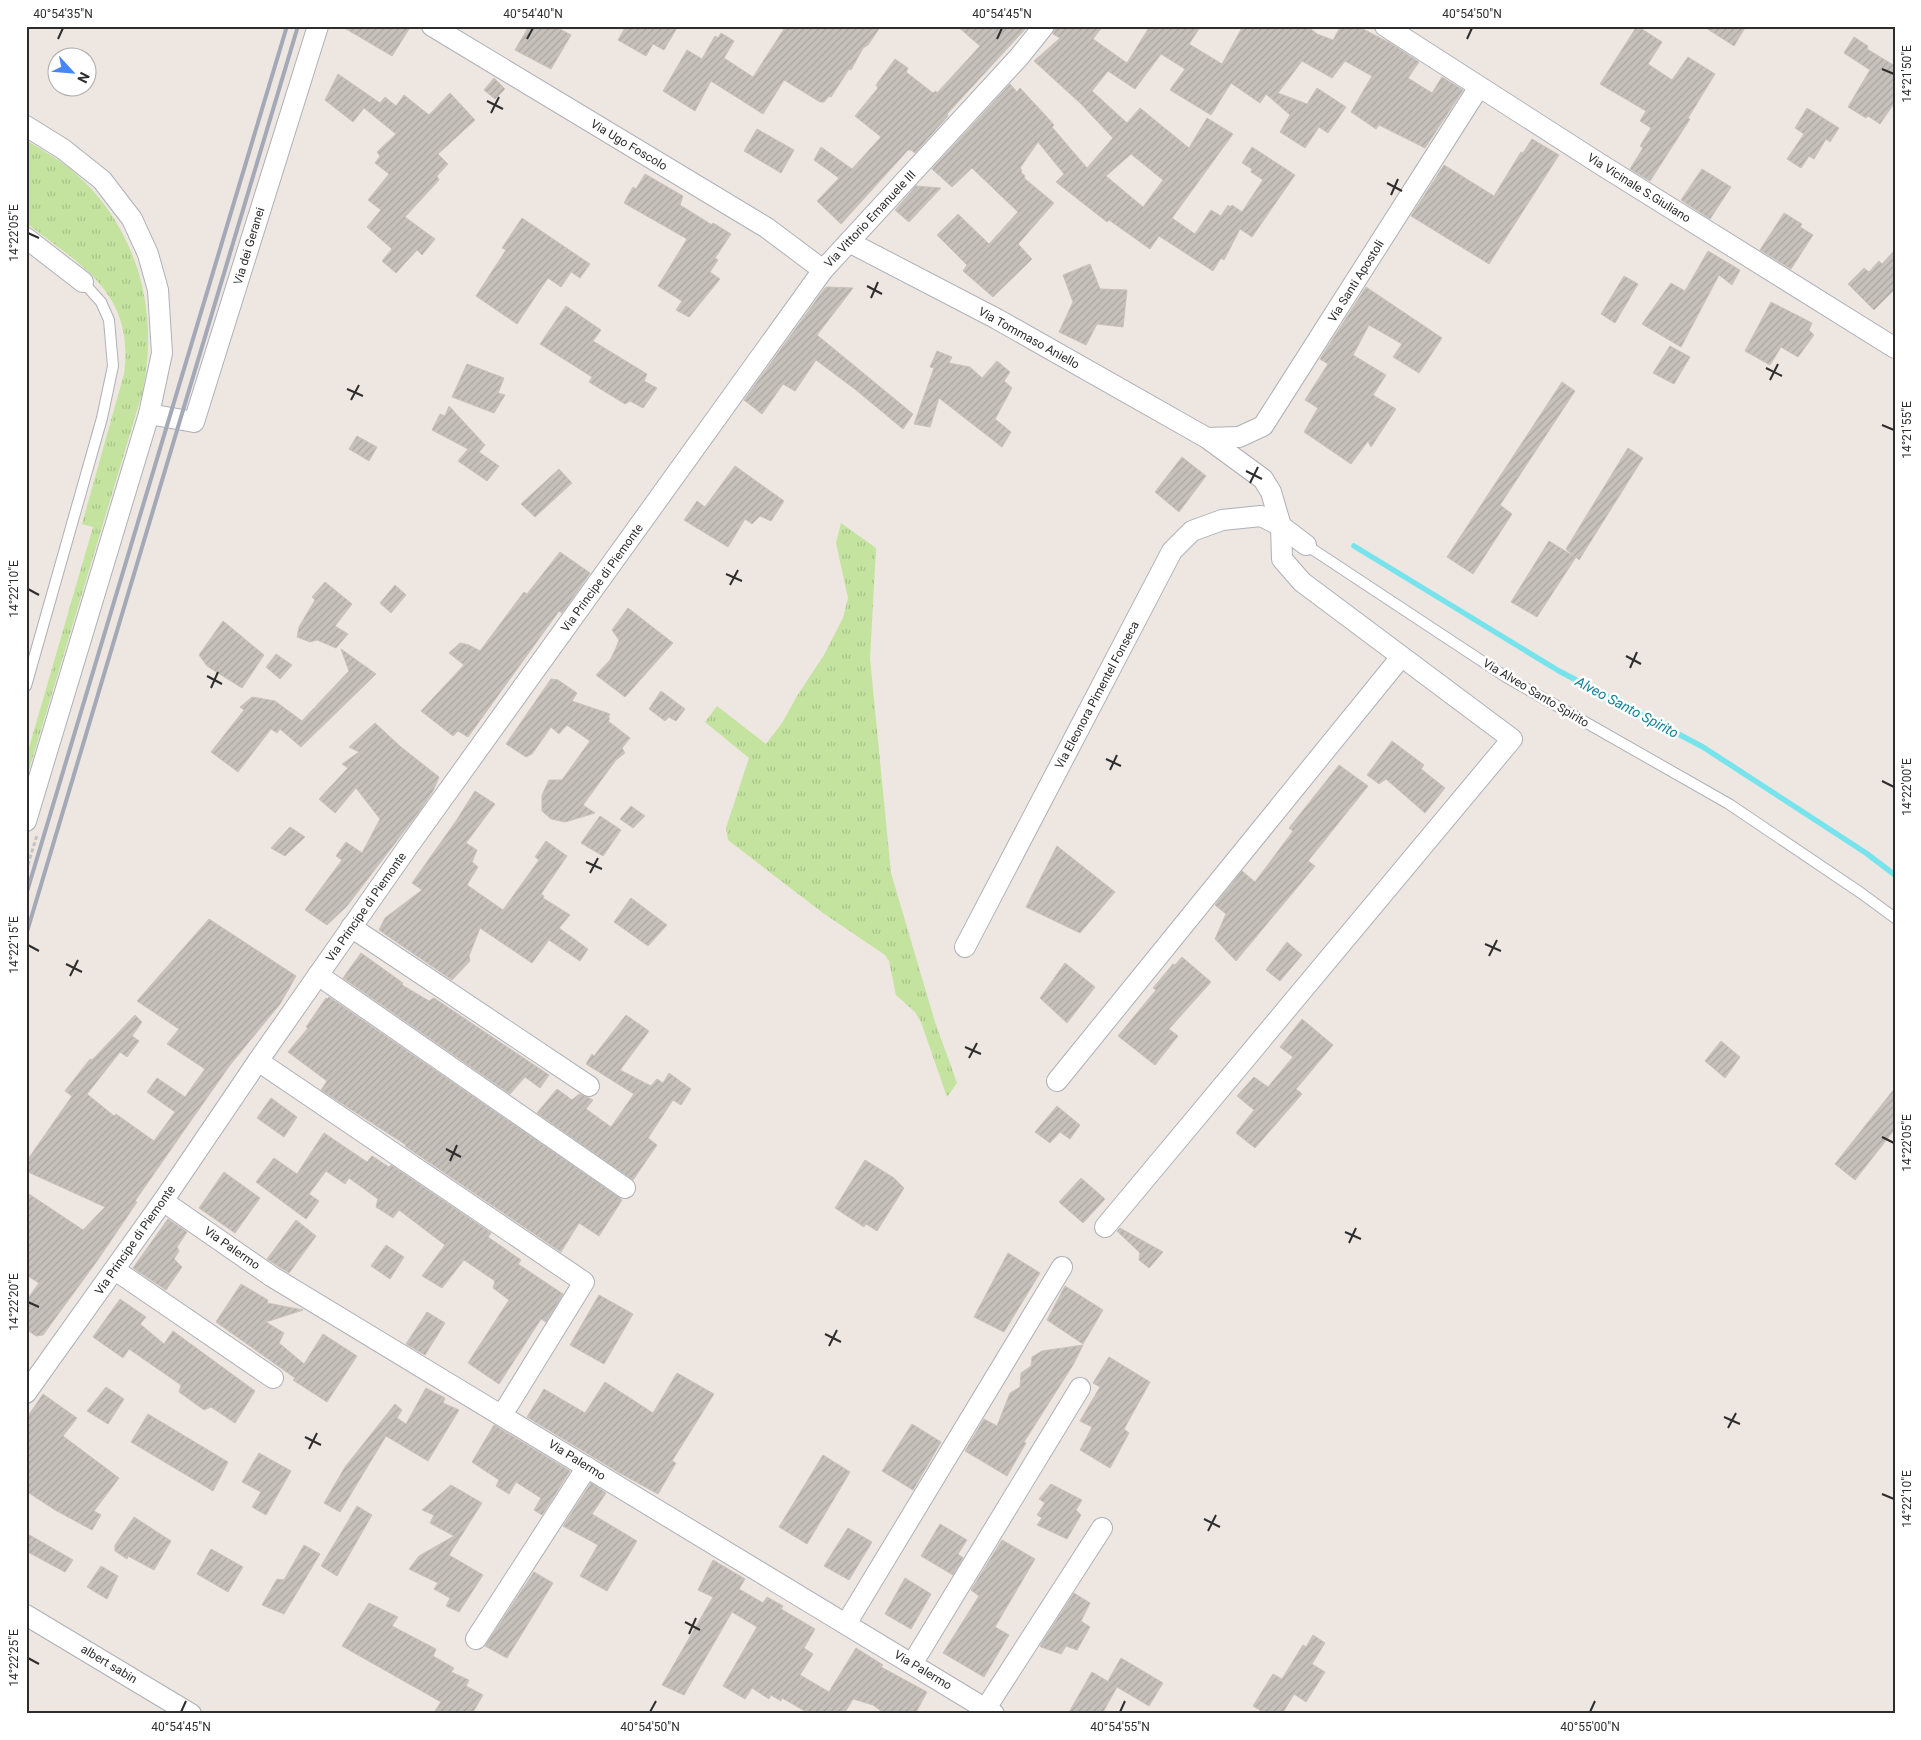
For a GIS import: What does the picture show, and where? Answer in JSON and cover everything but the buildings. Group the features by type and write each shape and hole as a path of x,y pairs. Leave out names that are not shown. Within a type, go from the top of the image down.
{"street":[{"name":"Via dei Geranei","path":"149,414 194,422 318,26"},
{"name":"Via Ugo Foscolo","path":"432,26 767,228 823,270"},
{"name":"Via Vittorio Emanuele III","path":"711,425 823,270 1019,57 1044,26"},
{"name":"Via Vicinale S.Giuliano","path":"1385,26 1895,348"},
{"name":"Via Santi Apostoli","path":"1207,438 1239,437 1263,426 1479,86"},
{"path":"26,126 63,149 102,180 132,220 148,254 158,290 162,353 149,414 26,821"},
{"path":"26,238 83,282"},
{"name":"Via Tommaso Aniello","path":"849,242 997,319 1207,438"},
{"name":"Via Principe di Piemonte","path":"26,1393 115,1270 351,927 711,425"},
{"path":"1105,1227 1512,739 1302,582 1282,559 1281,526 1271,492 1263,479 1207,438"},
{"name":"Via Eleonora Pimentel Fonseca","path":"965,947 1172,551 1192,531 1222,520 1261,516 1281,526"},
{"name":"Via Alveo Santo Spirito","path":"1281,526 1306,546"},
{"path":"1056,1082 1401,657"},
{"path":"351,927 589,1086"},
{"path":"318,975 625,1188"},
{"path":"258,1060 584,1282 502,1415"},
{"name":"Via Palermo","path":"163,1201 271,1276 990,1711"},
{"path":"846,1624 1062,1267"},
{"path":"115,1270 273,1378"},
{"path":"912,1664 1080,1388"},
{"path":"476,1639 587,1467"},
{"path":"990,1711 1102,1528"},
{"name":"albert sabin","path":"26,1615 191,1714"}],"lane":[{"path":"26,686 102,418 113,366 109,320 101,302 83,282"},
{"name":"Via Alveo Santo Spirito","path":"1306,546 1506,677 1729,804 1895,918"}],"green space":[{"path":"26,140 68,167 91,189 111,214 126,241 138,270 145,300 148,331 147,362 142,394 26,780 26,758 93,527 82,524 124,374 125,346 121,322 113,302 100,284 85,268 26,223"},
{"path":"841,523 876,548 870,659 891,873 935,1022 957,1083 947,1097 921,1022 915,1012 896,995 889,961 885,955 823,913 728,840 726,828 749,758 705,722 717,706 766,744 782,723 824,655 843,618 848,598 836,543"}],"waterway":[{"name":"Alveo Santo Spirito","path":"1354,546 1559,671 1703,747 1866,853 1895,875"}],"railway":[{"path":"26,895 287,26"},
{"path":"26,935 298,26"}]}
